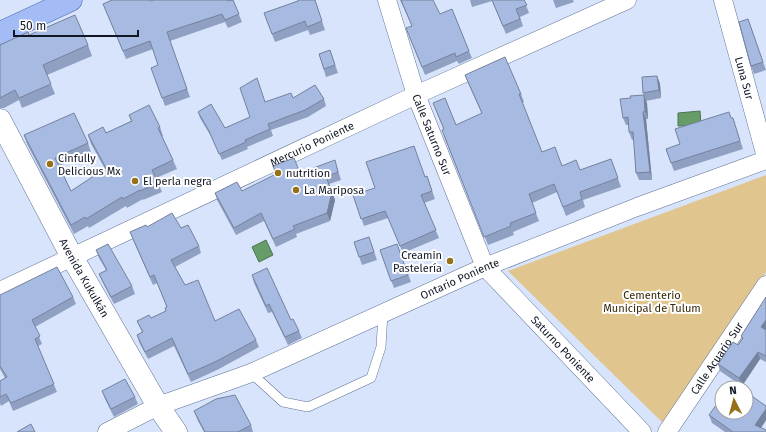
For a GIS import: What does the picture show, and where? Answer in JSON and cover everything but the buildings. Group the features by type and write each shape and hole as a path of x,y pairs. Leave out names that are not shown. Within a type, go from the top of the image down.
{"main road":[{"path":"0,33 71,0"}],"street":[{"name":"Calle Saturno Sur","path":"387,0 416,95 485,267"},
{"name":"Mercurio Poniente","path":"0,292 416,95 626,0"},
{"name":"Luna Sur","path":"723,0 766,157"},
{"name":"Avenida Kukulkán","path":"0,120 72,257 158,406 176,432"},
{"name":"Ontario Poniente","path":"108,432 158,406 251,373 485,267 637,207 766,160"},
{"name":"Saturno Poniente","path":"485,267 642,432"},
{"name":"Calle Acuario Sur","path":"667,432 766,285"}],"lane":[{"path":"251,373 283,402 308,407 371,378 381,347 383,313"}],"green space":[{"name":"Cementerio Municipal de Tulum","path":"766,175 766,272 667,427 508,271"}],"shaded area":[{"path":"700,111 701,125 678,126 678,113"},
{"path":"266,240 273,255 259,262 252,247"}],"place":[{"name":"Cinfully Delicious Mx","path":"50,164"},
{"name":"nutrition","path":"278,173"},
{"name":"El perla negra","path":"135,181"},
{"name":"La Mariposa","path":"296,190"},
{"name":"Creamin Pastelería","path":"450,261"}]}
